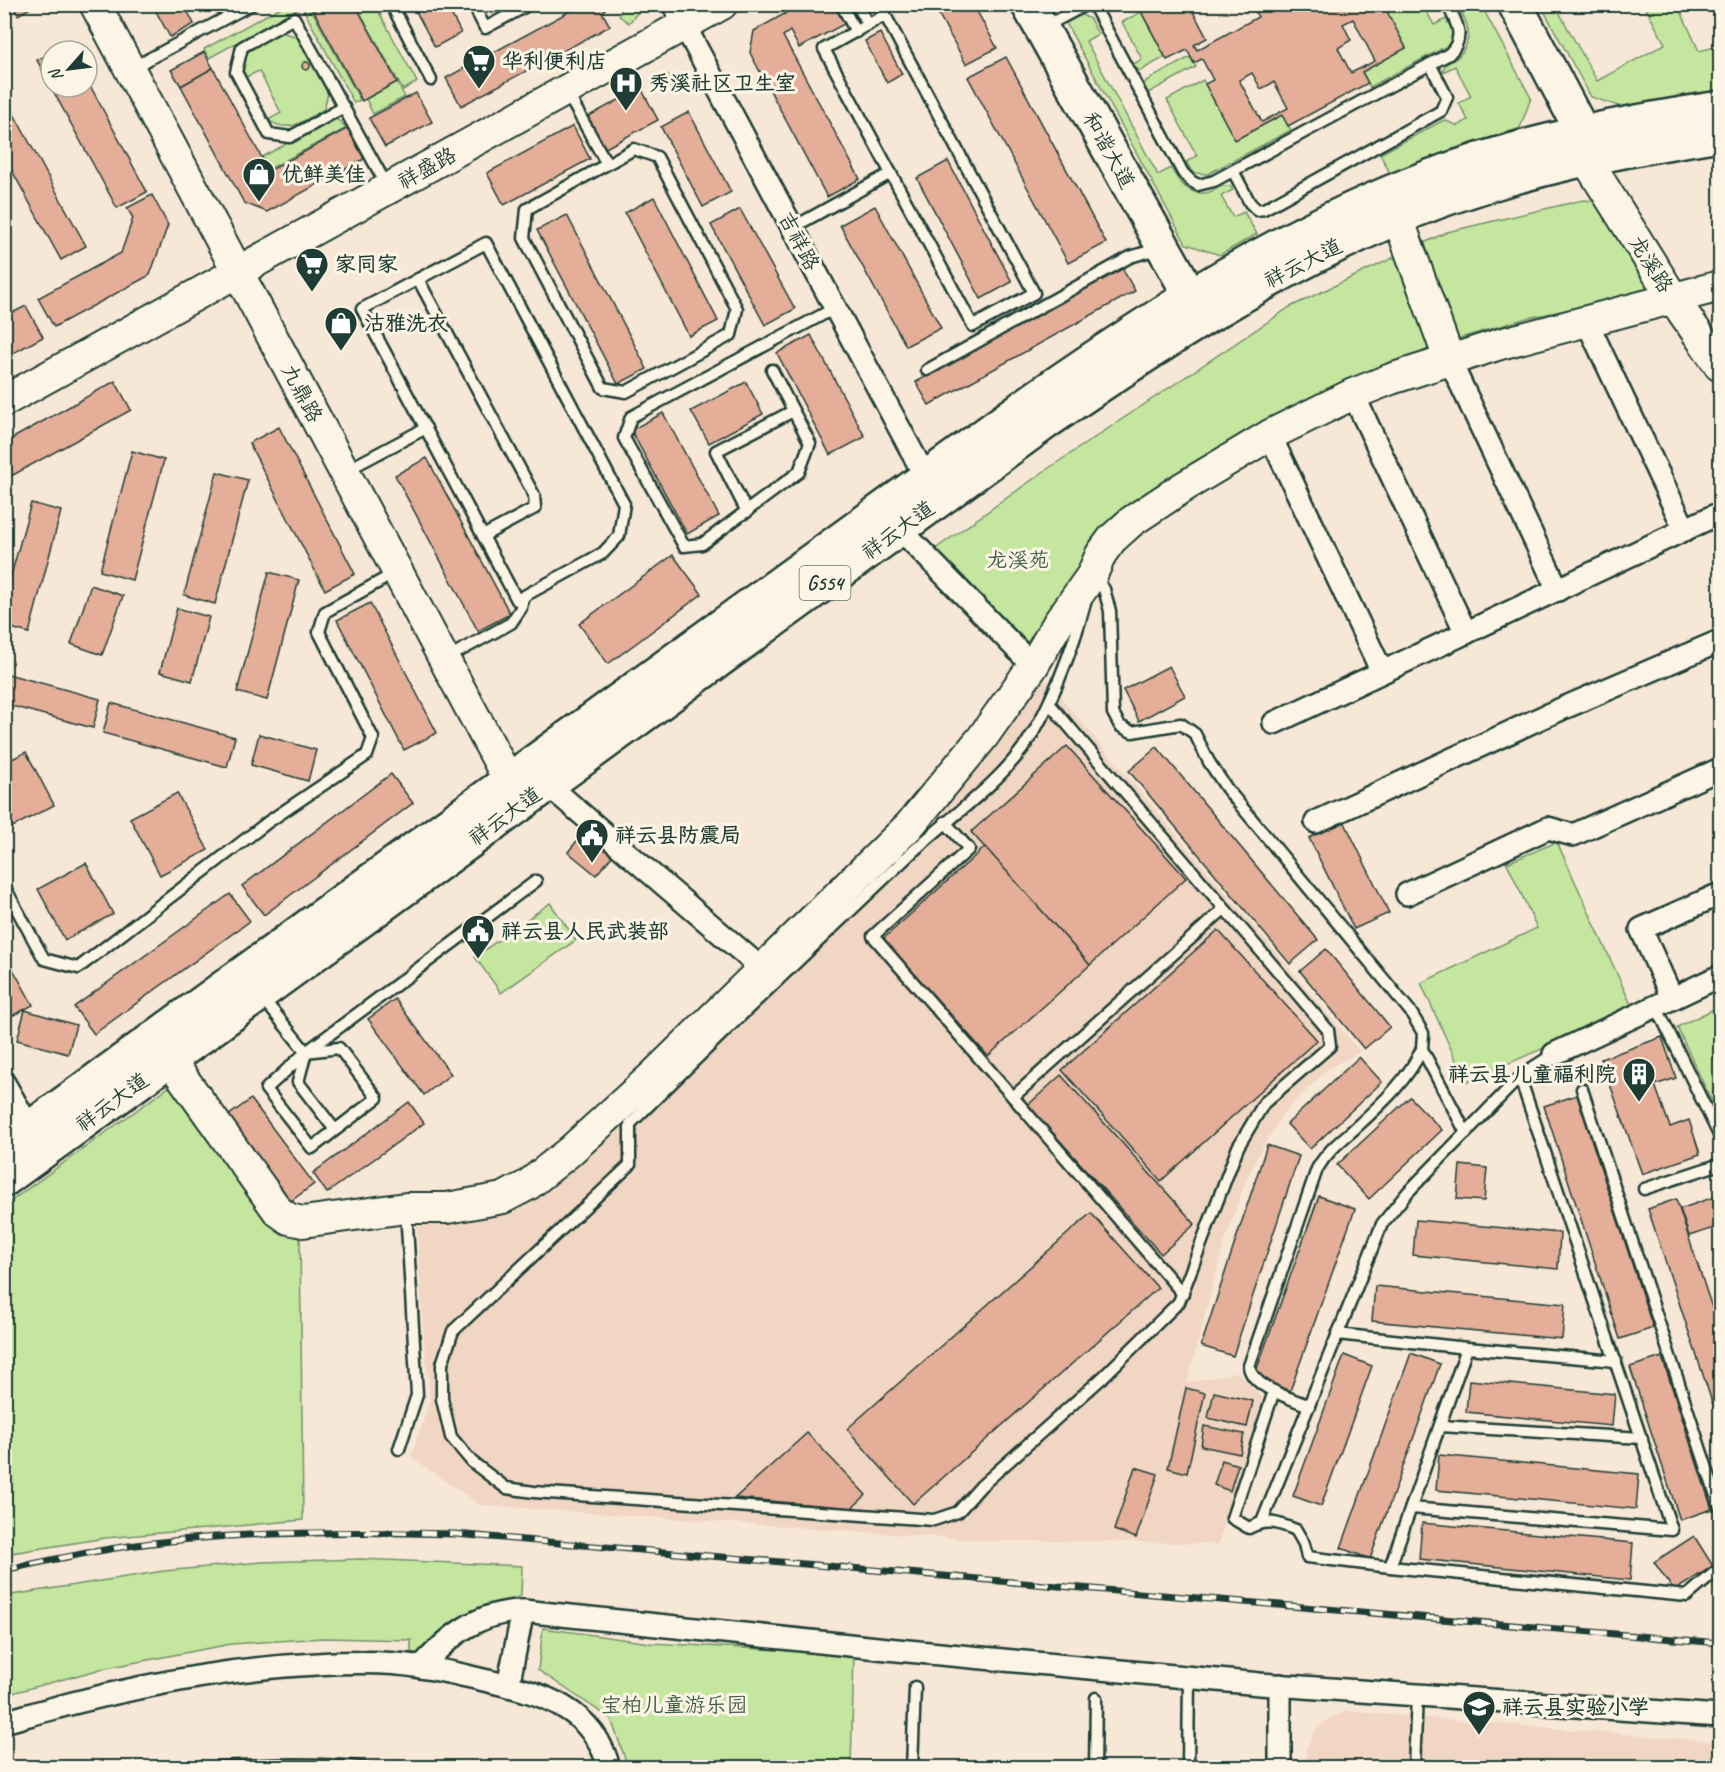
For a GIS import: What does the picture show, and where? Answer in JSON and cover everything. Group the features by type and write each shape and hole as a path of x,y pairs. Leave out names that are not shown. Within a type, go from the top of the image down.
{"main road":[{"path":"1515,4 1585,146"},
{"name":"和谐大道","path":"1035,17 1190,295"},
{"name":"祥云大道","path":"4,1180 26,1143 900,529 932,489 1195,323 1300,264 1398,218 1521,175 1585,146 1720,108"},
{"name":"祥云大道","path":"26,1143 170,1060 526,790 932,489 1104,350 1190,295 1288,241 1383,196 1468,164 1515,150 1720,134"}],"street":[{"name":"九鼎路","path":"95,4 444,659 526,790"},
{"name":"祥盛路","path":"4,401 566,91 678,15 722,4"},
{"name":"吉祥路","path":"678,15 932,489"},
{"name":"龙溪路","path":"1585,146 1672,298 1720,366"},
{"path":"1398,218 1449,359 1557,590"},
{"path":"170,1060 285,1217 303,1222 406,1208 447,1208 511,1195 528,1185 569,1152 656,1073 909,826 982,738 1033,666 1058,624 1092,575 1101,554 1120,530 1185,486 1270,435 1353,394 1449,359 1720,286"},
{"path":"1587,322 1685,530"},
{"path":"1353,394 1466,633"},
{"path":"1270,435 1382,672"},
{"path":"1274,723 1720,513"},
{"path":"900,529 1033,666"},
{"path":"1316,822 1545,716 1720,641"},
{"path":"1407,894 1548,828 1573,835 1720,769"},
{"path":"526,790 762,969"},
{"path":"1664,1002 1641,929 1720,894"},
{"path":"1554,1054 1720,976"},
{"path":"4,1083 26,1143"},
{"path":"421,1667 440,1646 465,1626 497,1614 523,1611 897,1650 1280,1685 1720,1716"},
{"path":"508,1686 523,1611"},
{"path":"4,1722 143,1687 242,1670 333,1663 421,1667 508,1686 555,1702 580,1717 597,1737 609,1767"},
{"path":"1280,1685 1280,1767"}],"lane":[{"path":"130,69 252,4"},
{"path":"391,4 431,80"},
{"path":"473,4 485,28 530,4"},
{"path":"841,4 855,32"},
{"path":"857,4 868,25"},
{"path":"1035,17 1087,4"},
{"path":"1093,4 1183,172 1198,185 1205,185 1233,171 1449,54 1455,48 1460,36 1447,4"},
{"path":"885,15 1034,293 973,326 824,49 868,25 885,15"},
{"path":"344,107 290,137 269,134 236,72 242,47 294,18 344,107 389,189"},
{"path":"1233,171 1250,203 1257,210 1264,209 1442,111 1447,97 1430,64"},
{"path":"566,91 607,164"},
{"path":"634,149 657,157 737,309 730,335 626,392 603,388 524,238 527,209 607,164 634,149"},
{"path":"792,228 891,173"},
{"path":"486,243 624,504 619,536 603,554 517,600 362,309 418,279 486,243"},
{"path":"927,370 1130,257 1163,247"},
{"path":"418,279 534,495 535,508 483,536"},
{"path":"772,370 810,443 799,472 702,544 684,546 624,438 631,417 835,308"},
{"path":"747,512 716,451 793,411"},
{"path":"344,472 426,428"},
{"path":"4,886 44,959 78,968 268,822 367,755 373,738 319,632 326,612 398,572"},
{"path":"1048,703 1328,1030 1330,1046 1264,1103 1243,1138 1215,1203 1179,1302 1102,1378 981,1486 958,1512 934,1521 534,1492 506,1488 472,1462 451,1437 442,1399 442,1364 453,1331 630,1166 630,1124 945,822 999,775 1023,748 1048,703 1076,635 1092,575"},
{"path":"1092,575 1102,585 1109,602 1112,629 1112,706 1117,723 1132,732 1181,724 1196,734 1209,762 1227,789 1410,1011 1423,1033 1422,1049 1414,1067 1400,1084 1330,1150 1317,1169 1249,1366 1257,1382 1308,1406"},
{"path":"444,659 511,623 521,608 523,597"},
{"path":"945,822 969,849 873,936 1183,1294"},
{"path":"306,1052 339,1048 377,1098 312,1148 266,1089 306,1052 536,881"},
{"path":"1013,1097 1224,909"},
{"path":"260,994 306,1052"},
{"path":"1664,1002 1720,1137"},
{"path":"1422,1049 1466,1133"},
{"path":"306,1052 298,1082 335,1130"},
{"path":"1262,1522 1382,1224 1408,1192 1520,1078 1554,1054"},
{"path":"1411,1508 1672,1530 1520,1078"},
{"path":"1582,1089 1720,1508"},
{"path":"1644,1190 1720,1164"},
{"path":"399,1449 417,1395 406,1208"},
{"path":"1337,1334 1616,1361"},
{"path":"1390,1568 1467,1348"},
{"path":"1274,1391 1232,1518 1249,1528 1262,1522 1276,1522 1296,1530 1304,1544 1307,1557 1390,1568 1687,1596 1720,1568"},
{"path":"1440,1426 1642,1438"},
{"path":"1188,1767 1189,1677"},
{"path":"912,1767 915,1687"},
{"path":"1414,1767 1417,1695"},
{"path":"1095,1767 1096,1698"},
{"path":"211,1767 296,1763 368,1767"}],"shaded area":[{"path":"1036,668 1360,1052 1329,1068 1284,1112 1258,1155 1244,1185 1223,1247 1187,1383 1237,1372 1263,1398 1218,1544 991,1541 480,1505 411,1457 430,1400 416,1219 508,1202 797,943"},
{"name":"祥云县实验小学","path":"1347,1711 1720,1742 1720,1767 1307,1768 1306,1749 1316,1729 1327,1720"}],"green space":[{"path":"285,5 309,5 360,100 354,103 302,7 209,58 204,49"},
{"path":"356,5 375,5 417,82 403,90"},
{"path":"623,5 638,6 638,12 629,23 619,16"},
{"path":"1383,5 1423,5 1434,25 1446,19 1453,38 1449,45 1370,87 1362,72 1406,48"},
{"path":"1474,5 1481,5 1531,98 1520,128 1390,173 1380,154 1444,120 1458,126 1468,120 1459,103 1471,96 1455,66 1443,72 1446,64 1459,56 1466,45 1468,29 1461,12"},
{"path":"1555,5 1597,81 1665,44 1644,5 1678,5 1699,51 1720,46 1720,104 1639,113 1591,97 1543,9"},
{"path":"1141,12 1165,57 1140,71 1132,65 1142,59 1122,22"},
{"path":"1082,15 1090,19 1098,34 1086,41 1158,175 1171,168 1182,184 1199,193 1230,186 1233,190 1221,196 1233,217 1244,212 1257,234 1220,255 1186,244 1066,23"},
{"path":"280,32 298,37 328,93 324,109 290,126 283,126 268,120 281,113 259,71 246,77 241,68 246,52"},
{"path":"1190,57 1196,67 1148,93 1144,86 1146,81"},
{"path":"665,74 686,81 683,91 662,85"},
{"path":"1203,80 1235,140 1282,115 1291,130 1208,174 1193,173 1186,162 1197,156 1167,100"},
{"path":"397,82 405,97 373,114 366,99"},
{"path":"332,119 338,120 347,128 269,169 262,157"},
{"name":"龙溪苑","path":"1583,200 1594,201 1645,279 1647,288 1642,295 1527,318 1437,345 1341,389 1108,529 1033,641 1024,647 931,552 1043,472 1290,307 1447,232"},
{"path":"1557,842 1633,1009 1466,1082 1421,983 1537,928 1507,863"},
{"path":"550,903 576,940 501,993 475,957"},
{"path":"1720,1006 1720,1052 1713,1056 1720,1071 1720,1119 1677,1027"},
{"path":"177,1081 300,1231 303,1520 105,1538 5,1554 4,1206"},
{"path":"361,1559 522,1566 521,1596 463,1617 421,1654 411,1652 411,1640 323,1638 231,1644 101,1669 5,1695 5,1596 164,1571 262,1562"},
{"name":"宝柏儿童游乐园","path":"543,1628 650,1643 854,1654 851,1767 628,1767 611,1719 538,1670"}],"building":[{"path":"12,4 37,4 18,15"},
{"path":"152,4 184,4 194,24 170,37"},
{"path":"310,4 355,4 397,82 362,101"},
{"path":"412,4 446,4 461,33 435,47"},
{"path":"583,4 607,4 603,14 610,26 461,106 446,78"},
{"path":"802,4 836,4 846,23 799,48 790,31 783,36 860,179 827,197 750,53 754,31"},
{"path":"861,4 883,4 866,13"},
{"path":"933,4 973,4 997,48 966,64"},
{"path":"1137,4 1189,4 1207,38 1194,45 1197,50 1258,17 1251,4 1383,4 1406,48 1362,72 1368,83 1288,126 1282,115 1235,140 1205,84 1213,80 1202,59 1194,63 1187,50 1167,60","holes":["1353,19 1375,61 1351,73 1338,48 1351,40 1343,24","1252,73 1261,89 1274,82 1288,108 1262,122 1239,80"]},
{"path":"880,33 902,74 887,83 865,41"},
{"path":"204,52 213,68 181,86 171,70"},
{"path":"1006,57 1106,243 1068,263 968,77"},
{"path":"306,62 310,66 306,70 302,66"},
{"path":"213,68 269,171 348,128 364,159 267,212 244,203 181,86"},
{"path":"641,88 658,120 604,149 587,117"},
{"path":"416,93 432,122 385,147 369,118"},
{"path":"4,96 86,246 61,260 4,156"},
{"path":"58,99 97,99 147,192 117,208"},
{"path":"689,112 731,192 703,207 661,127"},
{"path":"573,126 590,159 504,205 487,173"},
{"path":"948,161 1012,282 981,299 917,178"},
{"path":"152,195 168,225 150,275 54,327 38,298 121,253 133,218 127,208"},
{"path":"654,197 718,321 689,336 625,213"},
{"path":"875,206 941,328 906,346 840,225"},
{"path":"740,209 795,309 765,325 711,225"},
{"path":"567,215 647,369 618,384 537,230"},
{"path":"1122,268 1135,291 929,405 916,382"},
{"path":"26,306 43,337 4,358 4,317"},
{"path":"811,335 865,437 830,455 777,353"},
{"path":"115,381 131,410 4,480 4,443"},
{"path":"746,382 763,414 709,443 691,411"},
{"path":"663,413 719,516 687,534 631,430"},
{"path":"279,427 355,574 325,590 249,443"},
{"path":"132,451 164,460 132,580 100,571"},
{"path":"427,458 510,614 478,631 395,475"},
{"path":"217,472 248,480 215,604 184,595"},
{"path":"31,503 61,511 29,633 4,626 4,601"},
{"path":"673,555 702,594 608,664 579,624"},
{"path":"269,572 299,580 267,700 237,692"},
{"path":"91,585 123,596 102,655 71,644"},
{"path":"370,603 437,733 404,750 337,620"},
{"path":"177,608 209,617 192,681 160,672"},
{"path":"1169,666 1185,696 1139,721 1123,690"},
{"path":"4,673 100,699 93,728 4,704"},
{"path":"111,703 235,737 227,767 103,733"},
{"path":"259,734 316,750 308,781 251,765"},
{"path":"1067,746 1186,878 1090,965 971,832"},
{"path":"1157,747 1318,940 1290,964 1129,771"},
{"path":"26,752 54,805 5,831 4,763"},
{"path":"391,774 413,803 264,915 242,886"},
{"path":"177,793 208,850 160,875 130,818"},
{"path":"1344,821 1389,913 1354,929 1309,838"},
{"path":"585,831 613,855 596,875 568,852"},
{"path":"985,847 1090,965 988,1056 883,939"},
{"path":"86,863 113,914 65,940 38,889"},
{"path":"230,894 250,921 94,1034 74,1007"},
{"path":"1218,930 1317,1040 1161,1181 1062,1070"},
{"path":"1326,949 1390,1027 1364,1049 1300,971"},
{"path":"4,953 33,1005 4,1020"},
{"path":"395,999 451,1074 424,1095 368,1019"},
{"path":"25,1010 76,1025 68,1054 17,1040"},
{"name":"祥云县儿童福利院","path":"1662,1037 1676,1078 1655,1085 1670,1127 1689,1120 1700,1154 1642,1174 1601,1059"},
{"path":"1720,1052 1720,1071 1713,1056"},
{"path":"1359,1057 1382,1082 1310,1149 1287,1124"},
{"path":"1061,1075 1195,1224 1161,1254 1028,1105"},
{"path":"1577,1095 1653,1328 1620,1339 1544,1106"},
{"path":"1410,1097 1442,1130 1369,1199 1337,1165"},
{"path":"251,1099 314,1184 291,1201 228,1116"},
{"path":"409,1102 424,1123 327,1193 313,1173"},
{"path":"1267,1145 1299,1156 1233,1356 1201,1346"},
{"path":"1460,1165 1487,1168 1484,1201 1457,1199"},
{"path":"1720,1195 1720,1226 1689,1236 1680,1209"},
{"path":"1319,1196 1355,1209 1290,1391 1254,1377"},
{"path":"1676,1199 1720,1332 1720,1426 1648,1209"},
{"path":"1091,1213 1158,1288 913,1504 847,1429"},
{"path":"1416,1220 1560,1233 1558,1269 1413,1255"},
{"path":"1375,1286 1565,1304 1562,1339 1372,1321"},
{"path":"1411,1353 1440,1364 1370,1559 1341,1548"},
{"path":"1344,1355 1372,1366 1321,1506 1293,1496"},
{"path":"1662,1357 1712,1509 1680,1520 1630,1367"},
{"path":"1469,1380 1615,1394 1612,1426 1466,1412"},
{"path":"1186,1388 1205,1393 1187,1473 1168,1468"},
{"path":"1214,1392 1253,1401 1247,1427 1208,1418"},
{"path":"1204,1426 1244,1434 1240,1454 1201,1446"},
{"path":"807,1433 866,1495 852,1508 735,1498"},
{"path":"1439,1455 1639,1474 1636,1509 1436,1490"},
{"path":"1222,1460 1238,1465 1230,1491 1214,1485"},
{"path":"1135,1467 1158,1474 1136,1538 1114,1530"},
{"path":"1422,1523 1633,1543 1630,1580 1419,1559"},
{"path":"1694,1536 1713,1566 1674,1591 1654,1562"}],"railway":[{"path":"4,1570 108,1549 242,1535 384,1532 455,1534 1720,1643"}],"place":[{"name":"华利便利店","path":"479,90"},
{"name":"秀溪社区卫生室","path":"626,112"},
{"name":"优鲜美佳","path":"259,203"},
{"name":"家同家","path":"312,293"},
{"name":"沽雅洗衣","path":"341,352"},
{"name":"祥云县防震局","path":"592,864"},
{"name":"祥云县人民武装部","path":"478,960"},
{"name":"祥云县儿童福利院","path":"1639,1103"},
{"name":"祥云县实验小学","path":"1479,1736"}]}
